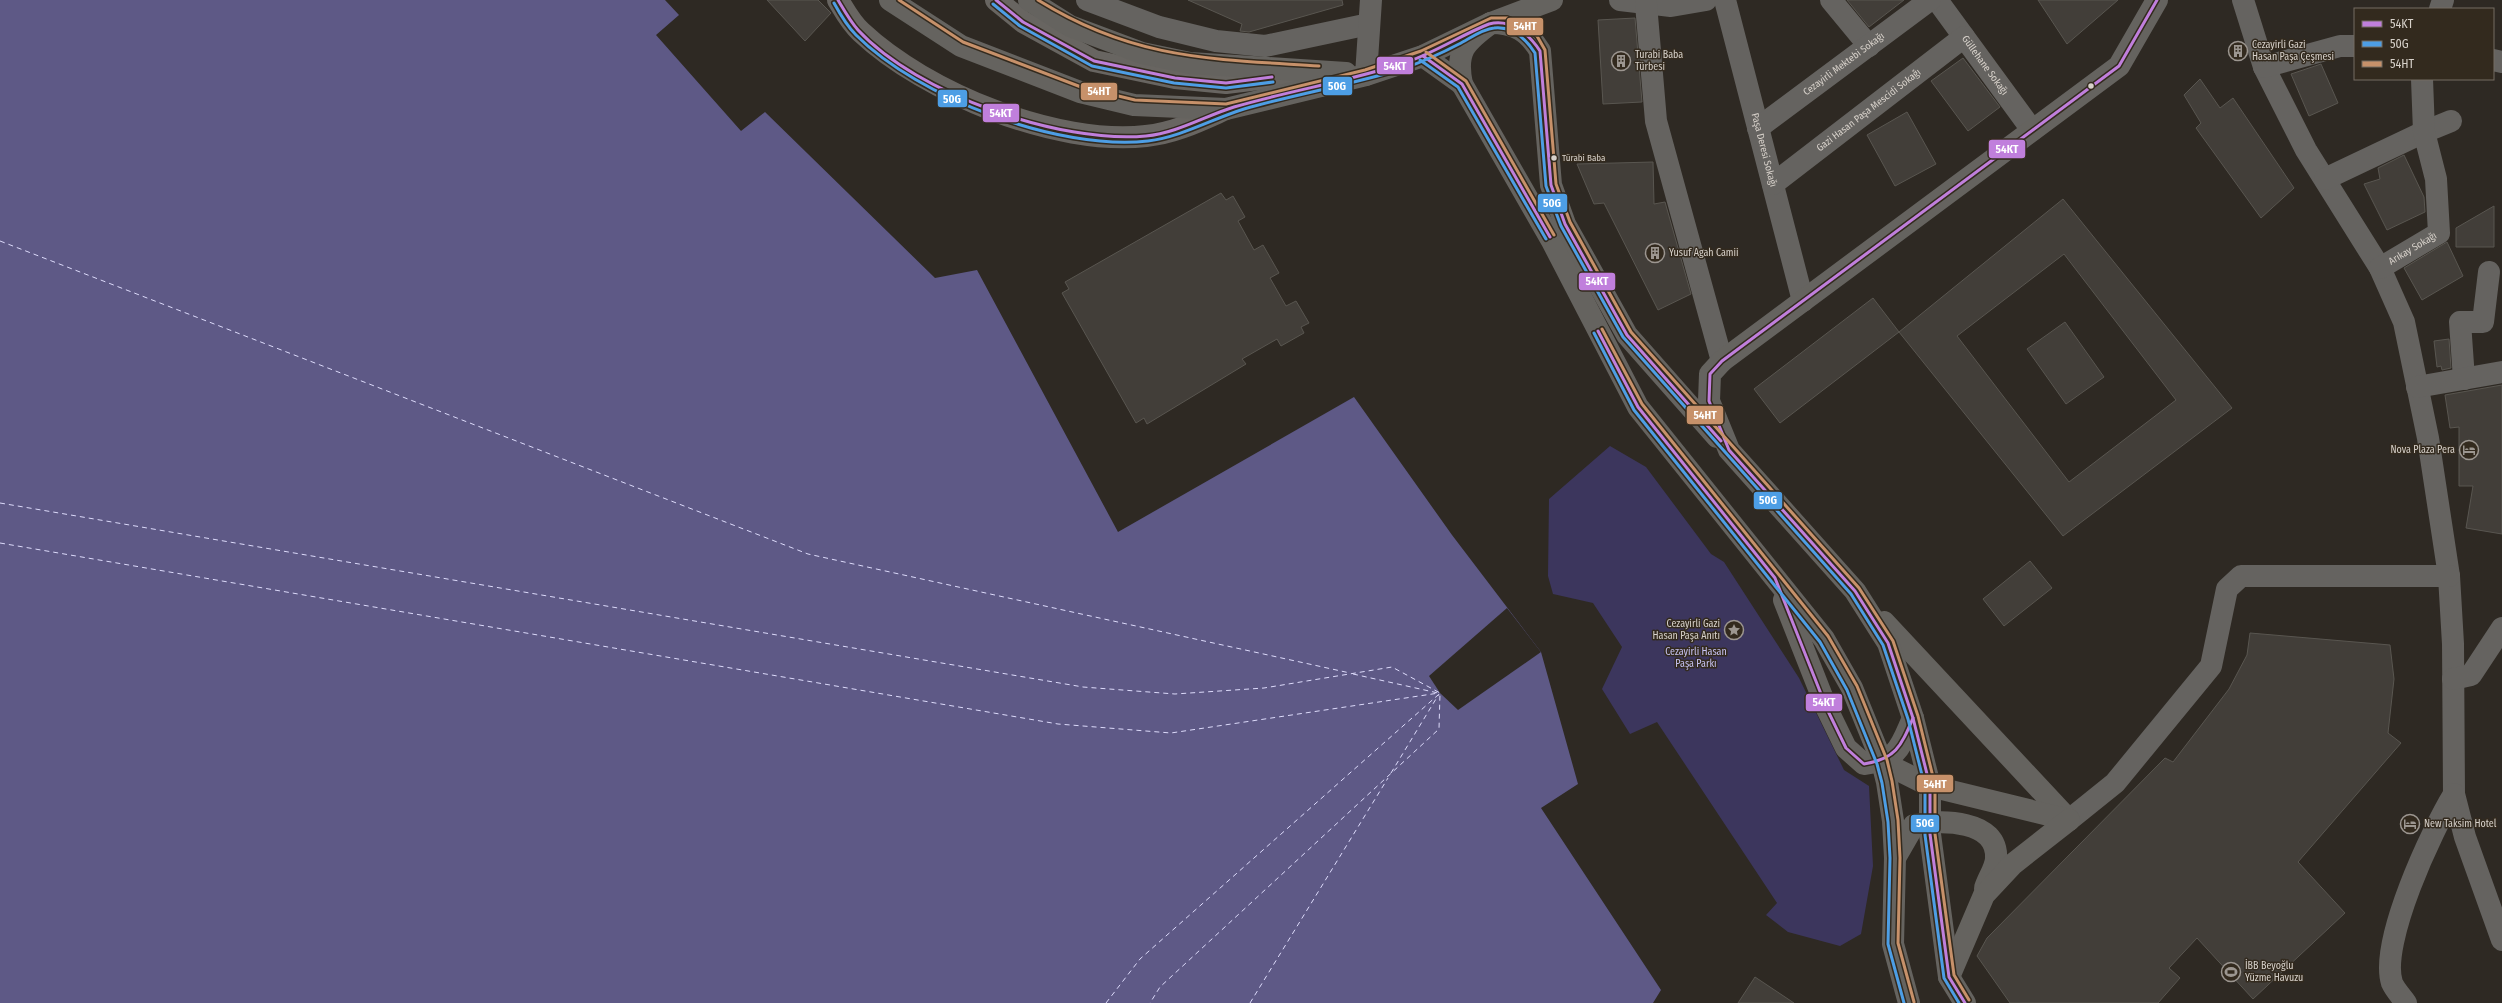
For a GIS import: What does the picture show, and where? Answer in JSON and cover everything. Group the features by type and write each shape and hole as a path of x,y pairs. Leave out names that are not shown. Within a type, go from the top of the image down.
{"main road":[{"path":"890,0 960,46 1080,92 1134,105 1226,109 1366,75 1423,56 1491,24 1547,1"},
{"path":"1028,0 1070,26 1142,53 1190,63 1366,75"},
{"path":"1728,450 1709,401 1710,374 1722,361 2119,66 2157,0"},
{"path":"1909,1003 1893,944 1895,858 1893,821 1882,762 1852,688 1824,639 1638,407 1552,241 1462,84 1458,68 1461,52 1472,37 1491,24 1506,23 1519,28 1533,39 1540,50 1551,185 1565,224 1626,335 1855,591 2069,820"},
{"path":"1423,56 1462,84"},
{"path":"1775,578 1827,709 1846,748 1864,764 1882,762 1899,750 1913,718"},
{"path":"1855,591 1888,643 1913,718 1930,786 1930,822 1949,977 1965,1003"},
{"path":"1882,762 1930,786 2069,820"},
{"path":"1984,895 2018,860 2069,820"},
{"path":"1895,858 1914,825 1930,822 1977,827 1988,835 1995,850 1996,859 1984,895 1949,977"}],"street":[{"path":"838,0 860,31 905,66 943,87 983,105 1048,129 1105,137 1146,136 1176,131 1226,109"},
{"path":"996,0 1023,22 1094,61 1175,78 1226,83 1319,71"},
{"path":"1087,0 1174,30 1216,41 1265,46 1367,7 1366,75"},
{"path":"1620,0 1671,6 1706,0"},
{"name":"Paşa Deresi Sokağı","path":"1724,0 1803,301"},
{"path":"1831,0 1868,46"},
{"name":"Cezayirli Mektebi Sokağı","path":"1758,128 1930,0"},
{"name":"Güllehane Sokağı","path":"1938,0 2032,130"},
{"path":"2243,0 2264,67 2306,150 2380,268 2404,322 2428,438 2449,576 2453,679 2454,794 2461,816 2465,837 2502,940"},
{"path":"1646,4 1656,121 1722,361"},
{"name":"Gazi Hasan Paşa Mescidi Sokağı","path":"1772,184 1964,37"},
{"path":"2264,67 2340,46 2354,46"},
{"name":"Arıkay Sokağı","path":"2380,268 2439,233 2436,179 2424,132 2422,80"},
{"path":"2325,180 2424,132 2451,121"},
{"path":"2464,379 2460,322 2483,322 2489,272"},
{"path":"2417,387 2502,372"},
{"path":"2069,820 2115,783 2211,666 2227,589 2241,576 2449,576"},
{"path":"2453,679 2471,675 2502,628"},
{"path":"2406,1003 2392,983 2390,958 2413,875 2439,818 2454,794"},
{"path":"2461,816 2472,835 2502,912"}],"green space":[{"name":"Cezayirli Hasan Paşa Parkı","path":"1610,446 1646,467 1711,554 1724,562 1799,678 1844,770 1869,786 1873,866 1861,934 1840,946 1788,932 1766,915 1777,903 1657,722 1630,734 1602,689 1622,647 1593,603 1553,594 1548,576 1549,499"}],"shaded area":[{"path":"0,0 665,0 679,15 656,35 741,131 765,112 935,278 977,270 1118,532 1354,397 1452,535 1541,652 1578,784 1541,808 1661,990 1653,1003 0,1003"}],"pier":[{"path":"1507,608 1541,652 1458,710 1440,693 1429,676"}],"building":[{"path":"767,0 818,0 831,13 805,41"},
{"path":"1188,0 1342,0 1343,5 1249,32 1240,31 1242,24"},
{"path":"1847,0 1904,0 1869,27"},
{"path":"2038,0 2118,0 2067,44"},
{"name":"Turabi Baba Türbesi","path":"1635,18 1642,102 1603,104 1598,20"},
{"path":"1963,58 2000,107 1968,131 1931,81"},
{"path":"2321,64 2338,103 2309,116 2291,74"},
{"path":"2200,79 2220,108 2233,98 2294,188 2261,218 2196,128 2201,123 2184,95"},
{"path":"1907,112 1936,164 1895,186 1867,135"},
{"path":"2404,155 2424,197 2425,212 2387,230 2364,184 2380,179 2378,168"},
{"name":"Yusuf Agah Camii","path":"1653,162 1654,204 1665,202 1691,294 1658,310 1604,203 1594,204 1577,164"},
{"path":"1221,193 1226,200 1233,196 1245,217 1238,221 1254,250 1263,245 1279,273 1270,278 1286,306 1296,301 1309,323 1301,327 1304,333 1281,346 1277,339 1242,359 1246,364 1147,424 1144,418 1136,423 1062,293 1069,289 1065,282"},
{"path":"2063,199 2232,408 2063,536 1899,332","holes":["2064,254 2176,400 2069,482 1957,336"]},
{"path":"2494,206 2494,247 2456,247 2456,228"},
{"path":"2447,242 2463,276 2422,300 2404,268"},
{"path":"1873,298 1899,332 1780,423 1754,389"},
{"path":"2065,322 2104,377 2066,404 2027,349"},
{"path":"2449,339 2451,368 2442,370 2441,366 2437,367 2434,341"},
{"path":"2502,385 2502,534 2466,528 2473,486 2459,486 2459,427 2450,428 2445,395"},
{"path":"2030,561 2052,588 2004,626 1983,599"},
{"path":"2250,633 2390,645 2394,679 2388,733 2401,743 2298,862 2345,913 2253,999 2197,938 2169,968 2180,978 2158,1003 2010,1003 1977,956 1987,938 2165,758 2173,762 2229,689 2247,655"},
{"path":"1755,977 1794,1003 1738,1003"}],"ferry route":[{"path":"0,241 808,554 1350,673"},
{"path":"0,503 1083,687 1175,694 1264,688 1392,667 1440,693 1439,729 1160,987 1150,1003"},
{"path":"0,543 1058,724 1171,733 1439,693"},
{"path":"1353,674 1438,693"},
{"path":"1391,773 1439,694"},
{"path":"1106,1003 1140,959 1438,695"},
{"path":"1250,1003 1388,778"}],"transit line":[{"name":"54KT","path":"838,0 858,30 884,53 916,75 952,94 992,110 1033,123 1073,132 1111,136 1146,136 1180,128 1234,107 1364,75 1407,62 1489,24 1504,23 1511,25 1525,33 1540,51 1551,185 1565,224 1627,335 1721,441"},
{"name":"54HT","path":"899,0 963,42 1081,87 1135,100 1226,104 1365,70 1421,51 1491,18 1507,18 1522,24 1537,36 1545,50 1556,184 1570,222 1631,332 1859,588 1893,641 1918,716 1935,785 1935,834 1954,975 1969,1000"},
{"name":"54KT","path":"996,0 1023,22 1094,61 1175,78 1226,83 1272,77"},
{"name":"54HT","path":"1038,0 1073,20 1107,35 1174,53 1208,58 1319,66"},
{"name":"54KT","path":"1965,1003 1949,977 1930,834 1930,786 1913,718 1888,643 1855,591 1729,450 1709,401 1710,374 1722,361 2119,66 2157,0"},
{"name":"50G","path":"834,3 852,31 883,58 916,80 952,99 992,115 1033,128 1073,138 1112,142 1148,141 1172,136 1244,109 1402,69 1417,64 1480,32 1489,29 1507,29 1523,38 1535,53 1546,186 1561,226 1623,337 1851,594 1883,645 1908,719 1925,787 1925,835 1944,978 1959,1003"},
{"name":"50G","path":"993,4 1020,26 1092,66 1174,83 1226,88 1273,82"},
{"name":"54HT","path":"1426,52 1466,81 1554,235"},
{"name":"54KT","path":"1423,56 1462,84 1550,237"},
{"name":"50G","path":"1420,60 1458,87 1546,239"},
{"name":"54HT","path":"1602,329 1642,404 1828,636 1857,686 1887,760 1892,781 1898,820 1900,858 1898,943 1914,1002"},
{"name":"54KT","path":"1598,331 1638,407 1775,578 1827,709 1846,748 1864,764 1883,759 1890,755 1901,744 1913,718"},
{"name":"50G","path":"1594,333 1634,410 1820,642 1847,690 1877,764 1882,783 1888,822 1890,858 1888,944 1904,1003"}],"place":[{"name":"Cezayirli Gazi Hasan Paşa Çeşmesi","path":"2238,51"},
{"name":"Turabi Baba Türbesi","path":"1621,61"},
{"name":"Türabi Baba","path":"1554,158"},
{"name":"Yusuf Agah Camii","path":"1655,253"},
{"name":"Nova Plaza Pera","path":"2469,450"},
{"name":"Cezayirli Gazi Hasan Paşa Anıtı","path":"1734,630"},
{"name":"New Taksim Hotel","path":"2410,824"},
{"name":"İBB Beyoğlu Yüzme Havuzu","path":"2231,972"}]}
